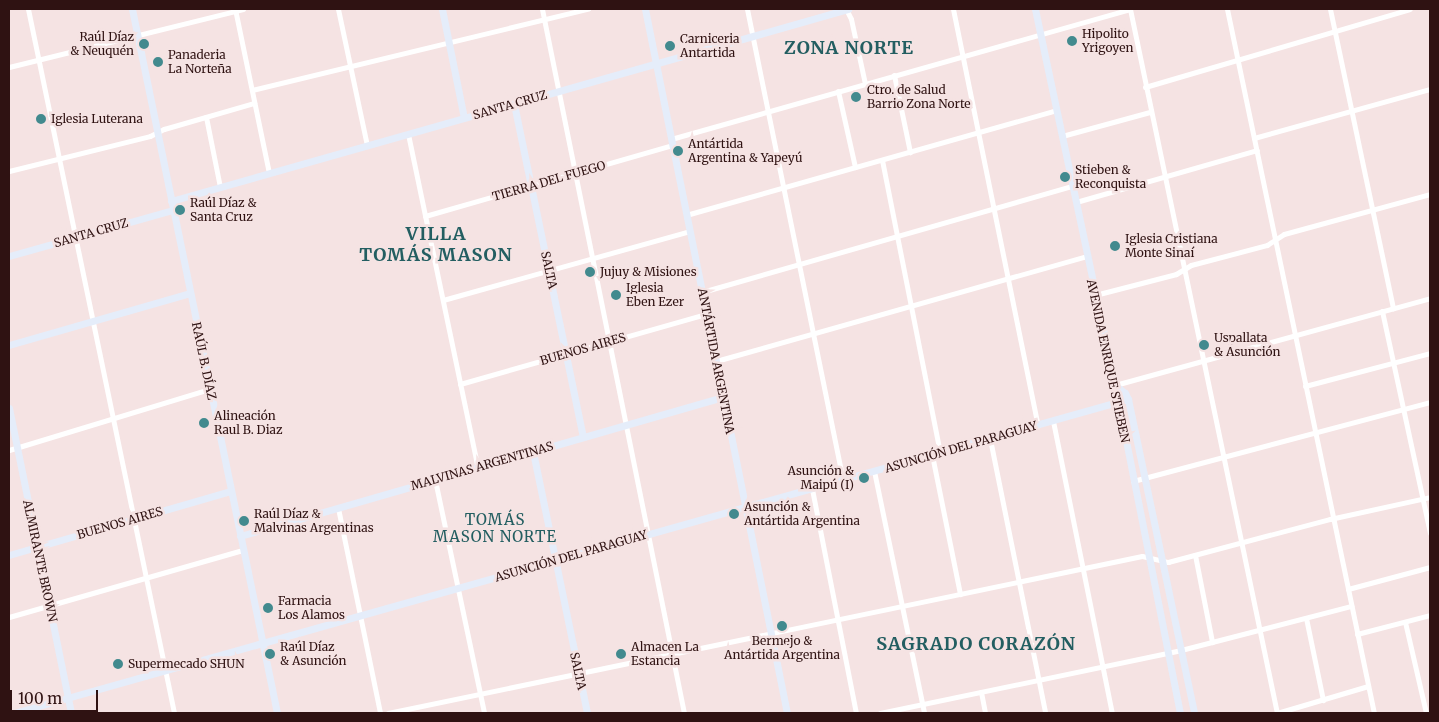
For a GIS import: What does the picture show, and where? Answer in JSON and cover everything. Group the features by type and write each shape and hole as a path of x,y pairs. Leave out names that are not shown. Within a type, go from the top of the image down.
{"main road":[{"name":"RAÚL B. DÍAZ","path":"132,9 277,713"},
{"path":"442,9 464,118"},
{"name":"ANTÁRTIDA ARGENTINA","path":"645,9 787,713"},
{"name":"SANTA CRUZ","path":"171,201 847,9"},
{"name":"AVENIDA ENRIQUE STIEBEN","path":"1036,9 1115,385 1117,403 1180,713"},
{"name":"SALTA","path":"514,104 583,437"},
{"name":"SANTA CRUZ","path":"9,256 173,210"},
{"path":"9,345 190,293"},
{"path":"1115,385 1126,393 1128,400"},
{"name":"MALVINAS ARGENTINAS","path":"240,536 723,397"},
{"name":"AVENIDA ENRIQUE STIEBEN","path":"1128,400 1194,713"},
{"name":"ASUNCIÓN DEL PARAGUAY","path":"14,713 1128,400"},
{"name":"ALMIRANTE BROWN","path":"9,408 71,713"},
{"name":"SALTA","path":"533,452 587,713"},
{"name":"BUENOS AIRES","path":"9,554 231,491"}],"street":[{"path":"28,9 174,713"},
{"path":"9,68 243,9"},
{"path":"338,9 366,146"},
{"path":"542,9 684,713"},
{"path":"252,90 588,9"},
{"path":"747,9 843,480"},
{"path":"847,9 852,19 865,84"},
{"path":"953,9 1038,425"},
{"path":"1129,9 1277,713 1368,686"},
{"name":"TIERRA DEL FUEGO","path":"425,216 574,173 768,111 1129,9"},
{"path":"1227,9 1374,713"},
{"path":"1330,9 1392,308"},
{"path":"1145,87 1410,9"},
{"path":"235,10 269,173"},
{"path":"894,75 910,152"},
{"path":"1254,138 1430,89"},
{"path":"838,91 855,167"},
{"path":"9,171 157,133 254,103"},
{"path":"686,216 1056,110"},
{"path":"1062,136 1150,112"},
{"path":"206,117 220,187"},
{"path":"408,134 478,468"},
{"path":"1076,202 1257,150"},
{"path":"882,160 940,452"},
{"path":"702,292 1072,186"},
{"path":"1095,295 1176,274 1191,265 1267,245 1284,234 1430,194"},
{"path":"443,300 690,231"},
{"path":"716,361 1087,256"},
{"path":"1115,385 1430,298"},
{"path":"1382,311 1430,532"},
{"name":"BUENOS AIRES","path":"460,384 706,314"},
{"path":"1306,386 1430,353"},
{"path":"9,450 210,389"},
{"path":"1133,481 1430,402"},
{"path":"1053,421 1112,713"},
{"path":"990,438 1045,713"},
{"path":"932,455 960,594"},
{"path":"874,471 924,713"},
{"path":"435,480 484,713"},
{"path":"812,489 856,713"},
{"path":"388,713 1148,556 1168,562 1333,519 1430,497"},
{"path":"338,508 380,713"},
{"path":"9,617 243,550"},
{"path":"1195,555 1212,642"},
{"path":"1348,589 1430,567"},
{"path":"880,713 1168,653 1352,606"},
{"path":"1358,634 1430,615"},
{"path":"1306,618 1323,700"},
{"path":"1406,622 1426,713"},
{"path":"981,692 985,713"}],"place":[{"name":"Hipolito Yrigoyen","path":"1072,41"},
{"name":"Raúl Díaz & Neuquén","path":"144,44"},
{"name":"Carniceria Antartida","path":"670,46"},
{"name":"Panaderia La Norteña","path":"158,62"},
{"name":"Ctro. de Salud Barrio Zona Norte","path":"856,97"},
{"name":"Iglesia Luterana","path":"41,119"},
{"name":"Antártida Argentina & Yapeyú","path":"678,151"},
{"name":"Stieben & Reconquista","path":"1065,177"},
{"name":"Raúl Díaz & Santa Cruz","path":"180,210"},
{"name":"Iglesia Cristiana Monte Sinaí","path":"1115,246"},
{"name":"Jujuy & Misiones","path":"590,272"},
{"name":"Iglesia Eben Ezer","path":"616,295"},
{"name":"Uspallata & Asunción","path":"1204,345"},
{"name":"Alineación Raul B. Diaz","path":"204,423"},
{"name":"Asunción & Maipú (I)","path":"864,478"},
{"name":"Asunción & Antártida Argentina","path":"734,514"},
{"name":"Raúl Díaz & Malvinas Argentinas","path":"244,521"},
{"name":"Farmacia Los Alamos","path":"268,608"},
{"name":"Bermejo & Antártida Argentina","path":"782,626"},
{"name":"Raúl Díaz & Asunción","path":"270,654"},
{"name":"Almacen La Estancia","path":"621,654"},
{"name":"Supermecado SHUN","path":"118,664"}],"district":[{"name":"ZONA NORTE","path":"849,48"},
{"name":"VILLA TOMÁS MASON","path":"436,245"},
{"name":"TOMÁS MASON NORTE","path":"495,528"},
{"name":"SAGRADO CORAZÓN","path":"976,644"}]}
